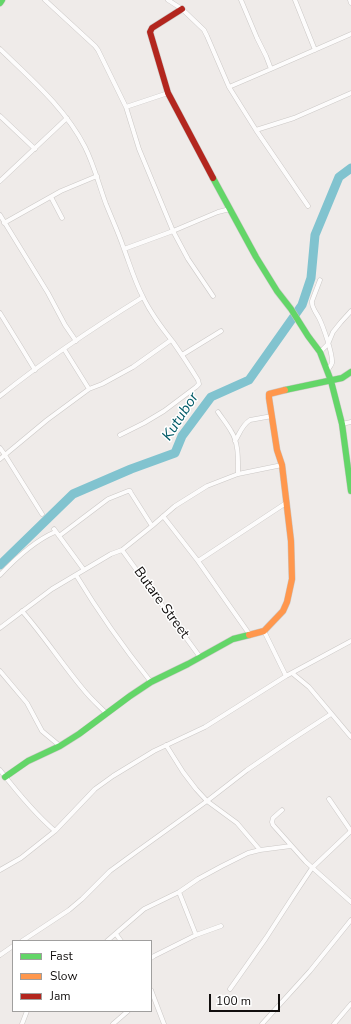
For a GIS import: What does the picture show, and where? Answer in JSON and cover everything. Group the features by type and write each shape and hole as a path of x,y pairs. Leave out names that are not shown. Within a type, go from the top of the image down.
{"street":[{"path":"45,0 95,46 102,57 126,107 139,149 173,231 188,259 213,296"},
{"path":"168,0 182,9 204,30 228,87 308,206"},
{"path":"241,0 271,70"},
{"path":"294,0 315,50"},
{"path":"182,9 152,28 150,32 168,93 256,257 277,291 320,352 331,381 342,424 351,491"},
{"path":"228,87 271,70 351,34"},
{"path":"0,49 35,82 67,118 85,147 143,297 160,326 182,355 198,380 196,387 164,411 144,424 120,435"},
{"path":"126,107 168,93"},
{"path":"256,130 294,118 351,93"},
{"path":"0,116 35,149"},
{"path":"0,181 67,118"},
{"path":"4,223 61,191 97,176"},
{"path":"51,197 62,218"},
{"path":"124,249 218,212 230,209"},
{"path":"0,215 76,341"},
{"path":"320,280 312,304 328,344 332,360 332,364 327,371"},
{"path":"0,396 64,349 143,297"},
{"path":"320,352 328,344 334,332 351,310"},
{"path":"0,313 35,370"},
{"path":"182,355 221,331"},
{"path":"0,459 47,420 89,389 102,384 134,367 171,340"},
{"path":"64,349 89,389"},
{"path":"6,778 28,761 60,746 79,734 106,713 151,682 188,664 233,639 264,631 283,611 287,602 292,579 291,541 282,465 276,450 269,398 270,394 331,381 342,378 351,372"},
{"path":"218,412 236,441 238,474"},
{"path":"236,441 242,428 247,422 250,420 272,416"},
{"path":"342,424 351,422"},
{"path":"0,448 6,455 42,514"},
{"path":"0,628 52,589 111,554 122,550 175,506 207,486 238,474 282,465"},
{"path":"59,536 108,499 128,491 130,491 152,526"},
{"path":"198,561 286,503"},
{"path":"163,516 198,561 250,635"},
{"path":"0,575 35,542 54,530 84,570"},
{"name":"Butare Street","path":"122,550 200,657"},
{"path":"76,575 111,630 151,682"},
{"path":"22,612 33,624 84,691 106,713"},
{"path":"264,631 286,676"},
{"path":"0,870 21,858 55,831 95,789 136,761 205,727 286,676 350,642"},
{"path":"0,671 27,703 42,731 60,746"},
{"path":"292,673 309,687 351,737"},
{"path":"24,940 65,913 113,869 247,770 331,714"},
{"path":"166,745 196,789 207,801 237,823 260,850"},
{"path":"0,770 37,814 55,831"},
{"path":"230,989 312,868 351,831 329,799"},
{"path":"282,810 273,818 272,822 291,846 312,868 351,902"},
{"path":"108,940 144,909 179,892 198,879 222,866 248,853 291,846"},
{"path":"179,892 196,935"},
{"path":"262,1024 310,971 351,920"},
{"path":"152,957 196,935 221,926"},
{"path":"116,934 120,940"},
{"path":"0,954 11,947"},
{"path":"153,997 164,1024"},
{"path":"334,1024 351,1004"},
{"path":"22,1024 27,1012"},
{"path":"114,1024 127,1012"}],"waterway":[{"name":"Kutubor","path":"0,565 73,494 131,469 175,453 182,436 211,397 249,380 302,305 311,278 315,235 339,177 351,168"}],"traffic: fast":[{"path":"213,178 256,257 277,291 320,352 331,381 342,424 351,491"},
{"path":"285,390 342,378 351,372"},
{"path":"5,777 28,761 60,746 79,734 151,682 188,664 233,639 249,635"}],"traffic: slow":[{"path":"249,635 264,631 283,611 287,602 292,579 291,541 282,465 277,450 269,398 269,394 285,390"}],"traffic: jam":[{"path":"182,9 152,28 150,32 168,93 213,178"}]}
